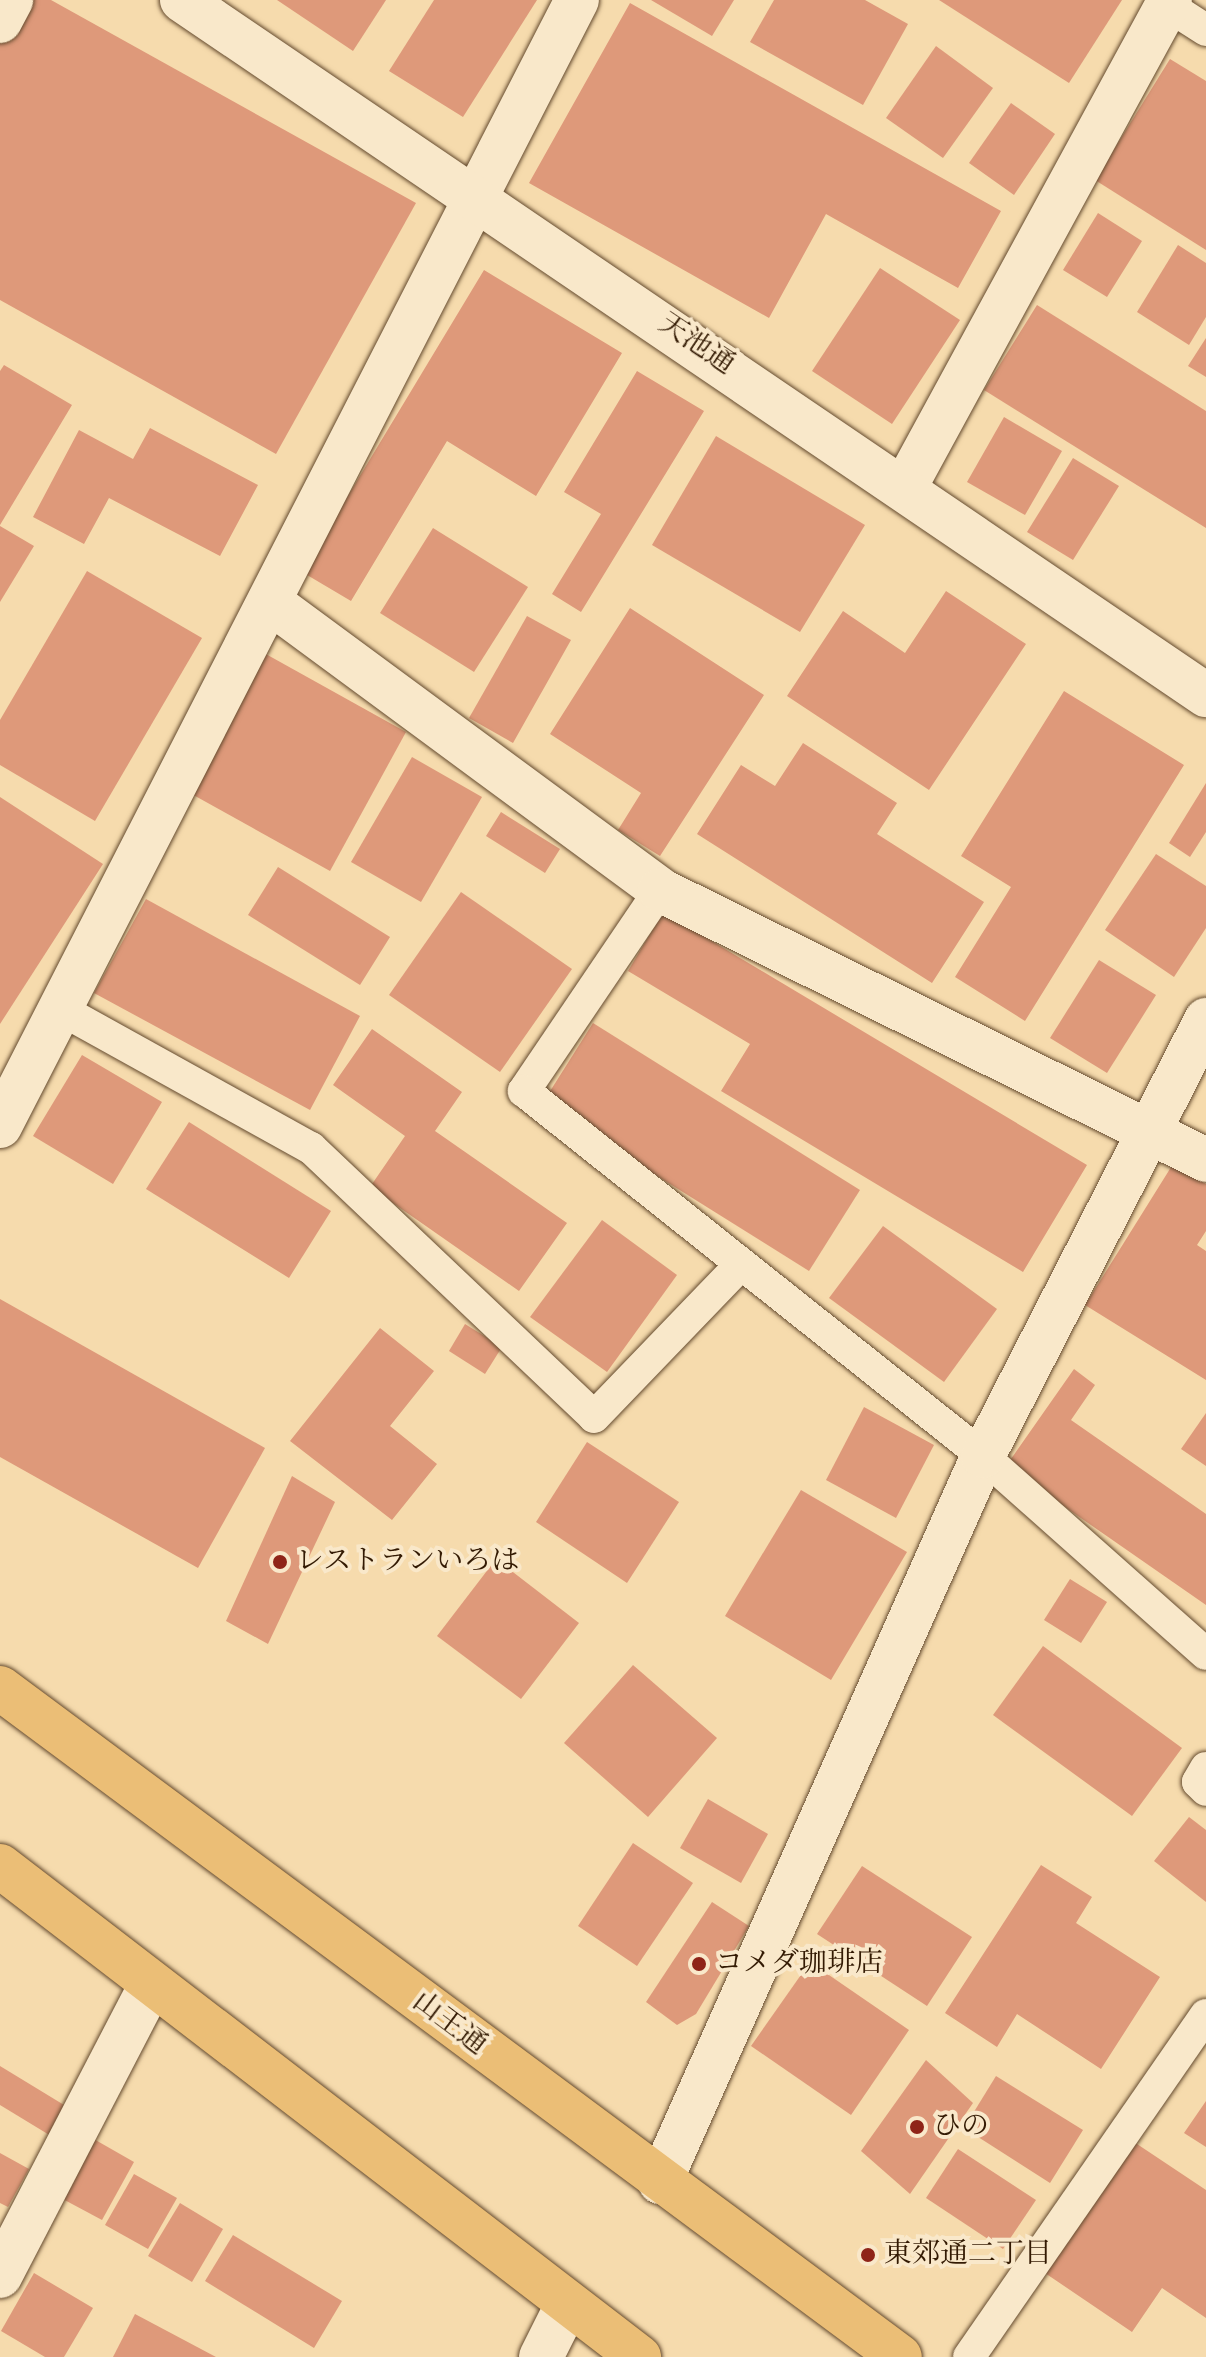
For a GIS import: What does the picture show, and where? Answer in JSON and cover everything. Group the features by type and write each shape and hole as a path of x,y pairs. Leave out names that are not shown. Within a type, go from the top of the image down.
{"main road":[{"name":"山王通","path":"0,1688 660,2182 900,2357"},
{"path":"0,1866 639,2357"}],"street":[{"path":"0,21 11,0"},
{"name":"天池通","path":"182,0 478,197 1206,695"},
{"path":"0,1126 577,0"},
{"path":"905,487 1168,3"},
{"path":"270,602 660,890 1150,1135 1206,1160"},
{"path":"660,2182 983,1456 1150,1135 1206,1020"},
{"path":"0,2276 151,1985"},
{"path":"541,2357 568,2303"}],"lane":[{"path":"1168,3 1206,30"},
{"path":"660,890 524,1091 983,1456 1206,1654"},
{"path":"60,1009 311,1148 594,1417 741,1264"},
{"path":"1206,1768 1198,1782 1206,1790"},
{"path":"969,2357 1206,2015"}],"building":[{"path":"16,0 51,0 416,203 276,454 0,300 0,29"},
{"path":"277,0 386,0 353,51"},
{"path":"434,0 537,0 463,117 389,71"},
{"path":"651,0 734,0 712,36"},
{"path":"774,0 865,0 908,24 863,105 750,42"},
{"path":"939,0 1122,0 1069,83"},
{"path":"630,3 1001,211 958,288 826,214 769,318 529,183"},
{"path":"936,46 993,88 943,158 886,118"},
{"path":"1170,59 1206,81 1206,250 1095,180"},
{"path":"1011,103 1055,134 1014,195 969,163"},
{"path":"1098,213 1142,241 1107,297 1063,270"},
{"path":"1178,245 1206,263 1206,317 1189,345 1137,312"},
{"path":"880,268 960,320 892,424 812,371"},
{"path":"484,270 622,353 536,496 447,441 351,601 302,572"},
{"path":"1037,305 1206,411 1206,528 984,390"},
{"path":"1206,338 1206,377 1188,366"},
{"path":"4,365 72,405 0,525 0,371"},
{"path":"637,371 704,411 581,612 552,594 601,514 564,492"},
{"path":"1004,417 1062,451 1025,515 967,482"},
{"path":"150,428 258,485 220,556 109,498 84,544 33,517 79,430 133,459"},
{"path":"716,436 865,525 800,632 652,545"},
{"path":"1073,458 1119,486 1073,560 1027,532"},
{"path":"0,526 34,546 0,602"},
{"path":"433,528 528,587 474,672 380,613"},
{"path":"87,571 202,638 95,821 0,765 0,720"},
{"path":"946,591 1026,644 929,790 787,696 843,611 905,653"},
{"path":"630,608 764,695 660,856 618,830 641,793 550,734"},
{"path":"527,616 571,640 513,743 469,718"},
{"path":"264,653 406,732 330,871 188,792"},
{"path":"1064,691 1184,765 1025,1021 955,977 1011,887 961,856"},
{"path":"803,743 897,803 877,834 984,902 932,983 697,834 741,765 775,786"},
{"path":"412,757 482,797 421,902 351,862"},
{"path":"1206,783 1206,832 1190,857 1169,843"},
{"path":"0,797 103,864 0,1024"},
{"path":"501,812 560,849 545,873 486,836"},
{"path":"1156,854 1206,886 1206,928 1174,977 1105,930"},
{"path":"278,867 390,937 360,985 248,915"},
{"path":"461,892 572,969 500,1072 389,995"},
{"path":"146,899 360,1016 310,1110 94,993"},
{"path":"663,912 1087,1165 1023,1272 721,1091 750,1044 628,971"},
{"path":"1099,960 1156,995 1107,1073 1050,1038"},
{"path":"593,1023 860,1190 809,1271 542,1104"},
{"path":"372,1029 462,1092 435,1131 567,1223 519,1291 370,1187 405,1136 333,1085"},
{"path":"82,1055 162,1102 113,1184 33,1136"},
{"path":"189,1122 331,1211 289,1278 146,1189"},
{"path":"1173,1164 1206,1184 1206,1231 1197,1245 1206,1251 1206,1380 1085,1305"},
{"path":"602,1220 677,1275 607,1372 530,1317"},
{"path":"883,1226 997,1309 944,1382 829,1298"},
{"path":"0,1299 265,1448 198,1568 0,1457"},
{"path":"465,1324 502,1347 485,1374 449,1351"},
{"path":"380,1328 434,1371 390,1426 437,1464 392,1520 290,1441"},
{"path":"1074,1369 1095,1385 1071,1420 1206,1514 1206,1605 1006,1466"},
{"path":"864,1407 934,1445 896,1518 826,1480"},
{"path":"1206,1413 1206,1466 1181,1449"},
{"path":"587,1442 679,1502 627,1583 536,1522"},
{"name":"レストランいろは","path":"292,1476 335,1502 268,1644 226,1621"},
{"path":"801,1490 907,1552 831,1680 725,1616"},
{"path":"496,1559 579,1623 521,1699 437,1636"},
{"path":"1070,1579 1107,1602 1081,1643 1044,1620"},
{"path":"1043,1646 1182,1748 1132,1816 993,1715"},
{"path":"633,1665 717,1738 648,1817 564,1743"},
{"path":"708,1799 768,1834 741,1883 680,1848"},
{"path":"1189,1817 1206,1830 1206,1902 1154,1861"},
{"path":"633,1843 693,1883 637,1966 578,1926"},
{"path":"1041,1865 1092,1897 1076,1923 1160,1977 1101,2069 1017,2014 997,2047 945,2013"},
{"path":"862,1866 972,1937 927,2006 817,1934"},
{"name":"コメダ珈琲店","path":"712,1902 749,1926 696,2014 677,2025 646,2002"},
{"path":"810,1962 909,2030 851,2115 751,2046"},
{"name":"ひの","path":"926,2060 973,2103 910,2194 861,2151"},
{"path":"0,2066 69,2108 51,2136 0,2105"},
{"path":"996,2076 1083,2130 1050,2183 964,2128"},
{"path":"1206,2101 1206,2147 1184,2133"},
{"path":"92,2138 134,2162 102,2220 59,2197"},
{"path":"1131,2140 1206,2190 1206,2318 1162,2288 1132,2332 1042,2271"},
{"path":"958,2149 1036,2200 1003,2249 926,2198"},
{"path":"0,2153 29,2169 8,2207 0,2203"},
{"path":"134,2174 177,2198 148,2249 105,2225"},
{"path":"180,2203 223,2229 192,2282 148,2256"},
{"path":"233,2235 342,2301 314,2348 205,2281"},
{"path":"34,2273 93,2308 64,2357 45,2357 1,2331"},
{"path":"135,2314 216,2357 113,2357"}],"place":[{"name":"レストランいろは","path":"280,1562"},
{"name":"コメダ珈琲店","path":"699,1964"},
{"name":"ひの","path":"917,2127"},
{"name":"東郊通二丁目","path":"868,2255"}]}
